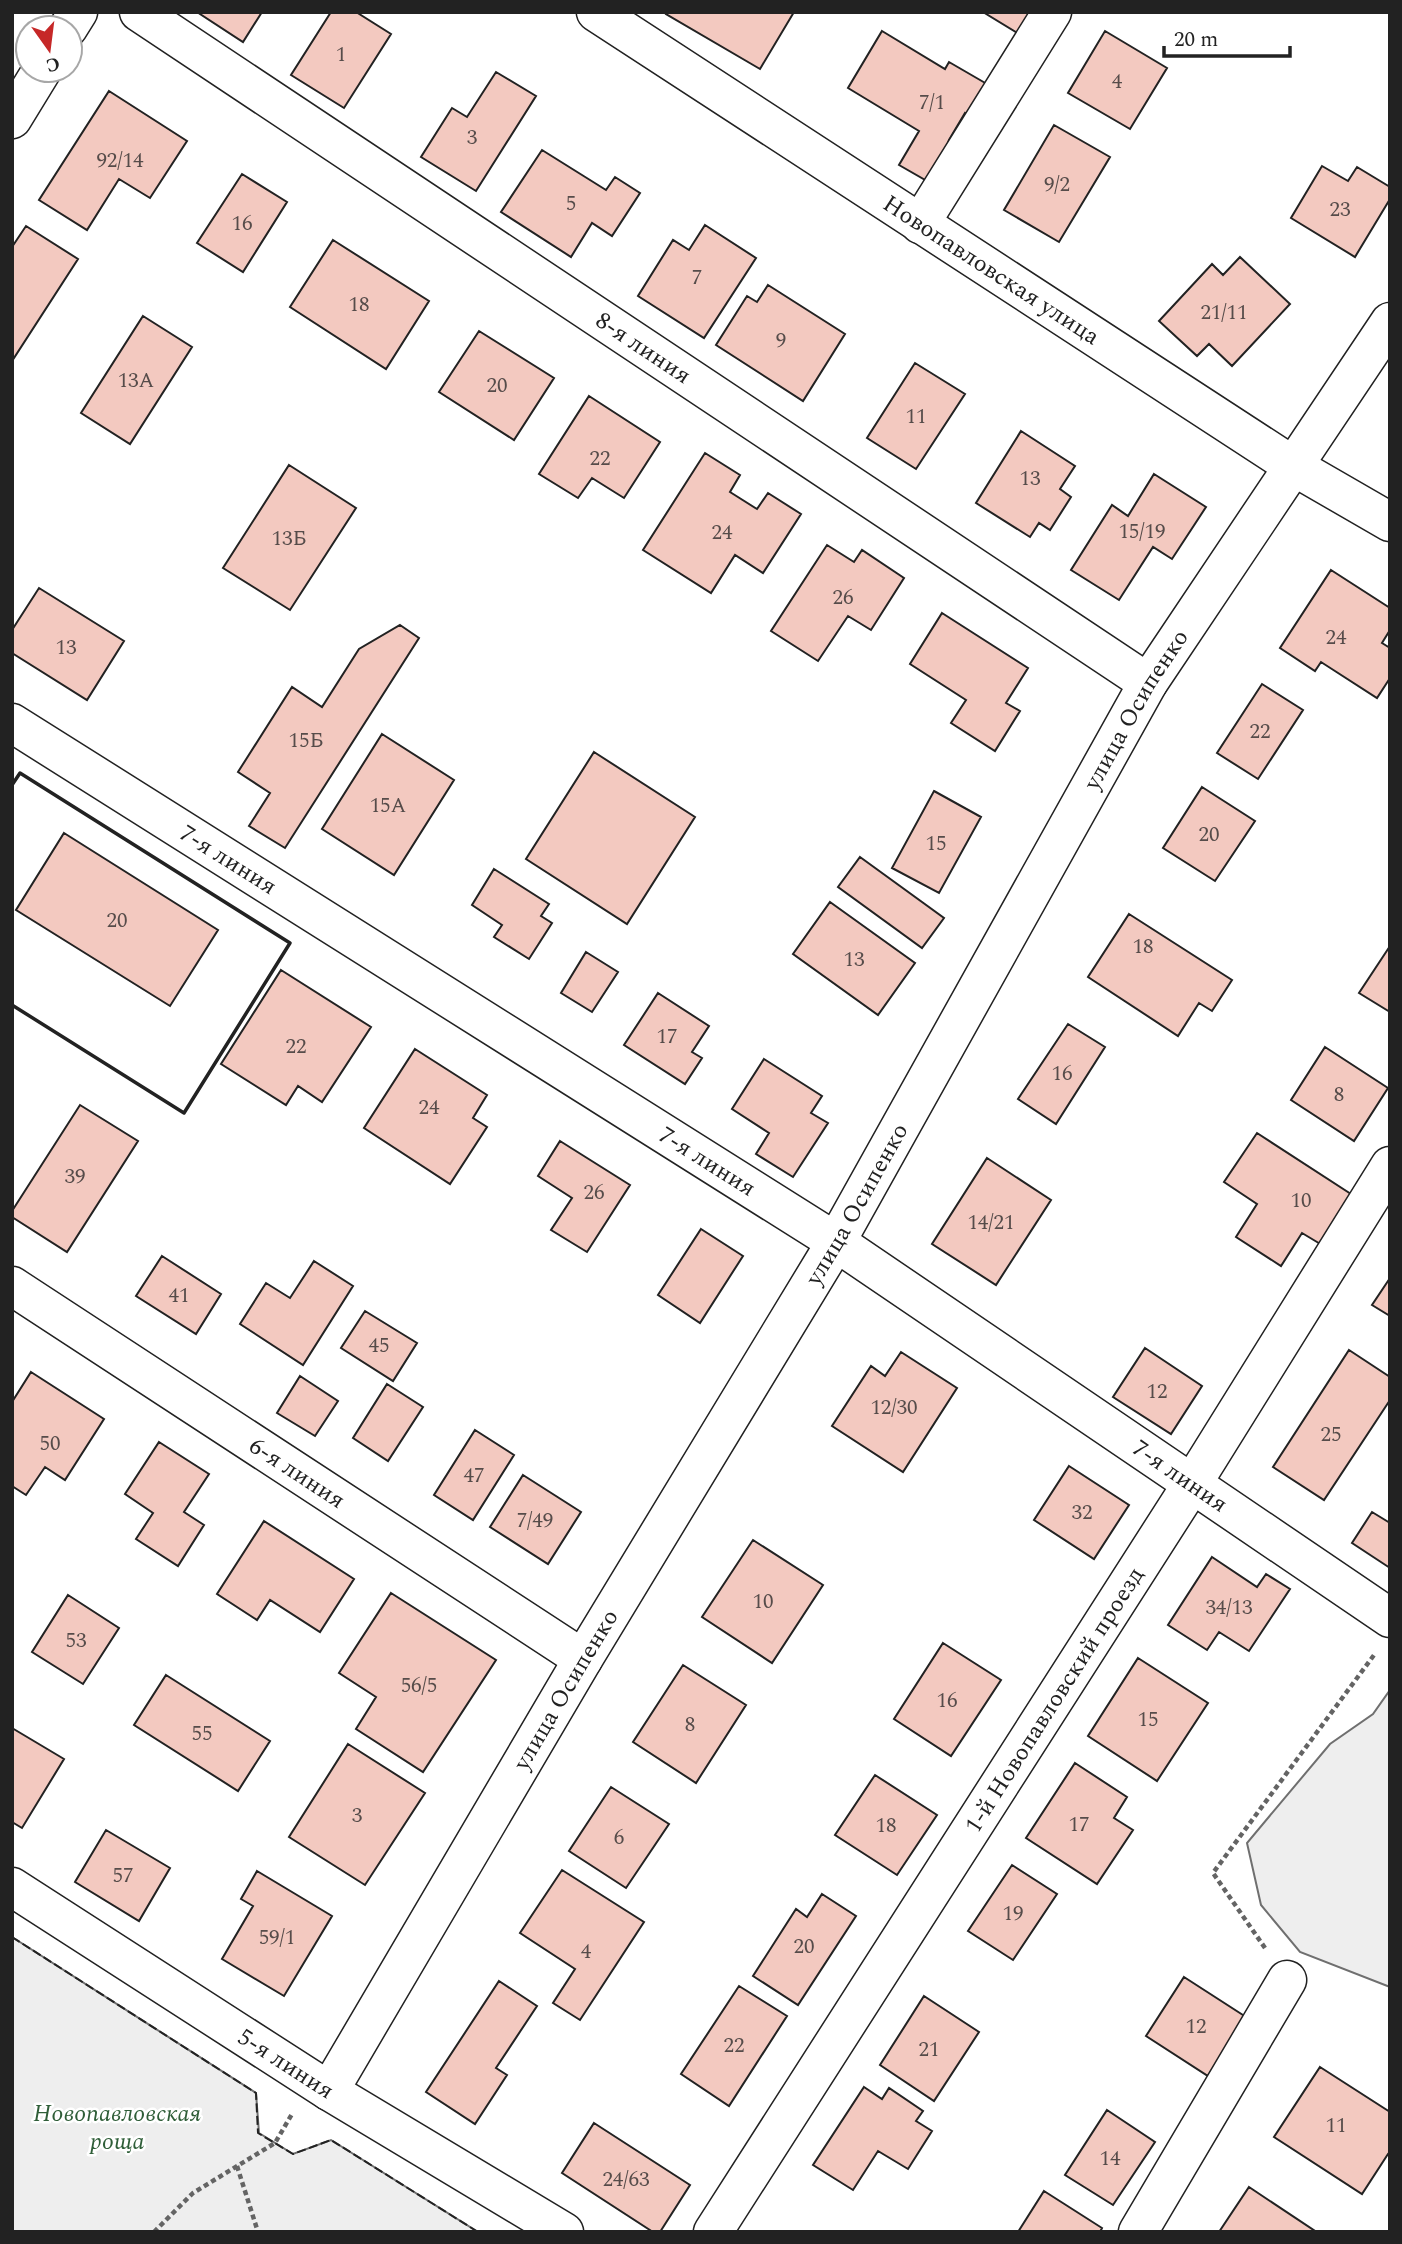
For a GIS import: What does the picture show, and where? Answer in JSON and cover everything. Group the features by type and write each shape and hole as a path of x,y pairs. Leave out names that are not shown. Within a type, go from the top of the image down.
{"street":[{"name":"8-я линия","path":"139,12 1147,683"},
{"name":"Новопавловская улица","path":"596,12 1293,466 1390,522"},
{"path":"920,224 1052,12"},
{"path":"12,119 33,84"},
{"name":"улица Осипенко","path":"329,2091 583,1659 836,1242 1147,683 1390,321"},
{"name":"7-я линия","path":"12,723 836,1242 1192,1484 1385,1635"},
{"name":"1-й Новопавловский проезд","path":"713,2232 1192,1484 1390,1166"},
{"name":"6-я линия","path":"12,1286 583,1659"},
{"name":"5-я линия","path":"12,1887 329,2091 564,2232"},
{"path":"1138,2232 1287,1980"}],"path":[{"path":"1287,1980 1213,1873 1385,1635"},
{"path":"154,2232 193,2193 275,2143"},
{"path":"237,2166 258,2232"}],"green space":[{"path":"1390,1690 1390,1987 1300,1952 1261,1905 1247,1843 1330,1744 1373,1714"},
{"name":"Новопавловская роща","path":"12,1937 256,2093 259,2133 293,2154 331,2140 478,2232 12,2232"}],"building":[{"path":"197,12 262,12 243,42"},
{"path":"331,12 356,12 391,34 344,108 291,75"},
{"path":"794,12 760,69 666,14"},
{"path":"983,12 1032,12 1019,34"},
{"path":"882,31 945,69 949,62 999,91 980,123 965,113 949,140 934,185 899,165 919,131 848,88"},
{"path":"1105,31 1167,68 1130,129 1068,93"},
{"path":"496,72 536,96 476,191 421,157 452,108 467,117"},
{"path":"109,91 187,141 150,198 119,179 87,230 39,200"},
{"path":"1054,125 1110,157 1059,242 1004,210"},
{"path":"542,150 606,190 615,177 640,193 612,236 592,223 571,257 501,212"},
{"path":"1322,166 1348,181 1357,167 1390,187 1390,199 1355,257 1291,218"},
{"path":"242,174 287,202 243,272 197,243"},
{"path":"705,225 756,258 704,338 638,296 673,240 689,250"},
{"path":"26,226 78,259 12,361 12,247"},
{"path":"333,240 429,301 386,369 290,307"},
{"path":"1240,257 1290,304 1232,366 1209,344 1197,356 1159,321 1212,264 1223,275"},
{"path":"768,285 845,334 803,401 716,345 747,296 757,302"},
{"path":"143,316 192,347 130,444 81,413"},
{"path":"479,331 554,378 514,440 439,392"},
{"path":"915,363 965,394 916,469 867,438"},
{"path":"589,396 660,442 624,498 592,478 578,498 539,474"},
{"path":"1021,431 1075,466 1060,489 1071,497 1050,530 1039,523 1030,537 976,503"},
{"path":"705,453 740,475 730,492 757,509 768,493 801,514 763,573 735,555 711,593 643,550"},
{"path":"289,465 356,508 290,610 223,568"},
{"path":"1154,474 1206,507 1172,559 1153,547 1119,600 1071,570 1112,505 1128,516"},
{"path":"827,545 854,562 862,550 904,578 871,630 848,616 818,661 771,631"},
{"path":"1331,570 1390,608 1390,630 1382,643 1390,648 1390,678 1377,698 1321,662 1315,671 1280,648"},
{"path":"39,588 124,641 87,700 12,653 12,630"},
{"path":"942,613 1028,668 1006,703 1020,711 995,751 951,723 966,700 910,664"},
{"path":"400,625 419,638 285,848 249,826 270,793 238,772 292,687 322,707 359,649"},
{"path":"1262,684 1303,710 1258,779 1217,753"},
{"path":"382,734 454,780 394,875 322,829"},
{"path":"594,752 695,817 627,924 526,859"},
{"path":"1202,787 1255,821 1215,881 1163,848"},
{"path":"934,791 981,817 939,893 892,868"},
{"path":"64,833 218,930 170,1006 16,910"},
{"path":"860,857 944,918 922,948 838,887"},
{"path":"494,869 549,904 541,916 552,923 529,959 494,937 502,925 472,905"},
{"path":"830,902 915,963 878,1015 793,954"},
{"path":"1129,914 1232,980 1212,1011 1199,1003 1178,1036 1088,977"},
{"path":"1390,946 1390,1012 1359,993"},
{"path":"586,952 618,972 592,1012 561,993"},
{"path":"281,970 371,1027 322,1102 298,1086 286,1105 221,1064"},
{"path":"658,993 709,1026 692,1052 702,1058 685,1084 624,1045"},
{"path":"1068,1024 1105,1047 1056,1124 1018,1099"},
{"path":"1325,1047 1388,1088 1354,1141 1291,1100"},
{"path":"415,1049 487,1095 473,1118 487,1127 450,1184 364,1128"},
{"path":"764,1059 822,1096 811,1113 828,1123 793,1177 756,1154 769,1133 732,1109"},
{"path":"80,1105 138,1141 67,1252 12,1217 12,1211"},
{"path":"1257,1133 1354,1196 1322,1245 1302,1233 1281,1266 1236,1237 1257,1204 1224,1182"},
{"path":"560,1141 630,1185 587,1252 551,1230 572,1198 538,1176"},
{"path":"987,1158 1051,1200 996,1285 932,1244"},
{"path":"701,1229 743,1256 700,1323 658,1295"},
{"path":"162,1256 221,1294 196,1334 136,1296"},
{"path":"314,1261 353,1286 303,1365 240,1324 266,1283 290,1298"},
{"path":"1390,1278 1390,1316 1372,1305"},
{"path":"365,1311 417,1343 393,1381 341,1348"},
{"path":"1145,1348 1202,1386 1171,1434 1113,1397"},
{"path":"1349,1350 1390,1377 1390,1400 1324,1500 1273,1467"},
{"path":"901,1352 957,1388 903,1472 832,1426 871,1366 885,1376"},
{"path":"31,1372 104,1419 65,1480 45,1467 26,1495 12,1486 12,1402"},
{"path":"300,1376 338,1401 315,1436 277,1413"},
{"path":"387,1384 423,1407 388,1461 353,1438"},
{"path":"475,1430 514,1455 473,1520 434,1495"},
{"path":"159,1442 209,1474 184,1512 204,1525 178,1566 136,1539 153,1513 125,1494"},
{"path":"1069,1466 1129,1505 1094,1559 1034,1520"},
{"path":"523,1475 581,1512 548,1564 490,1527"},
{"path":"1372,1512 1390,1523 1390,1568 1352,1543"},
{"path":"264,1521 354,1579 320,1632 270,1600 257,1620 217,1594"},
{"path":"753,1540 823,1585 772,1663 702,1617"},
{"path":"1212,1557 1257,1587 1266,1574 1290,1589 1249,1651 1219,1632 1207,1650 1168,1625"},
{"path":"391,1593 496,1660 423,1772 356,1729 376,1697 339,1673"},
{"path":"68,1595 119,1628 83,1684 32,1652"},
{"path":"943,1643 1001,1680 951,1756 894,1719"},
{"path":"1138,1658 1208,1703 1157,1781 1088,1736"},
{"path":"683,1665 746,1705 696,1783 633,1742"},
{"path":"166,1675 270,1741 238,1791 134,1725"},
{"path":"12,1728 64,1759 22,1828 12,1822"},
{"path":"348,1744 425,1793 365,1885 289,1837"},
{"path":"1075,1763 1127,1797 1114,1818 1133,1830 1097,1884 1026,1838"},
{"path":"875,1775 937,1815 897,1875 835,1835"},
{"path":"611,1787 669,1824 626,1888 569,1851"},
{"path":"106,1830 170,1868 139,1921 75,1882"},
{"path":"1012,1865 1057,1894 1013,1960 968,1931"},
{"path":"562,1870 644,1922 580,2020 553,2003 575,1969 520,1933"},
{"path":"257,1871 332,1916 284,1996 222,1959 253,1906 241,1899"},
{"path":"822,1894 856,1916 798,2005 753,1976 796,1909 807,1917"},
{"path":"1184,1977 1246,2017 1208,2076 1146,2036"},
{"path":"499,1981 537,2006 496,2068 507,2075 475,2124 426,2092"},
{"path":"739,1986 787,2016 729,2106 681,2074"},
{"path":"924,1996 979,2032 934,2101 880,2065"},
{"path":"1320,2067 1390,2112 1390,2155 1388,2154 1362,2194 1274,2137"},
{"path":"864,2087 882,2099 889,2088 923,2111 916,2121 932,2131 908,2169 878,2151 853,2190 813,2165"},
{"path":"1107,2110 1155,2142 1113,2205 1065,2175"},
{"path":"594,2123 690,2185 660,2232 653,2232 562,2173"},
{"path":"1249,2187 1315,2231 1219,2232"},
{"path":"1044,2191 1102,2228 1100,2232 1018,2232"}],"fence":[{"path":"12,1937 256,2093 258,2133 293,2154 331,2140 478,2232"}],"wall":[{"path":"12,785 20,773 290,943 184,1113 12,1005"}]}
